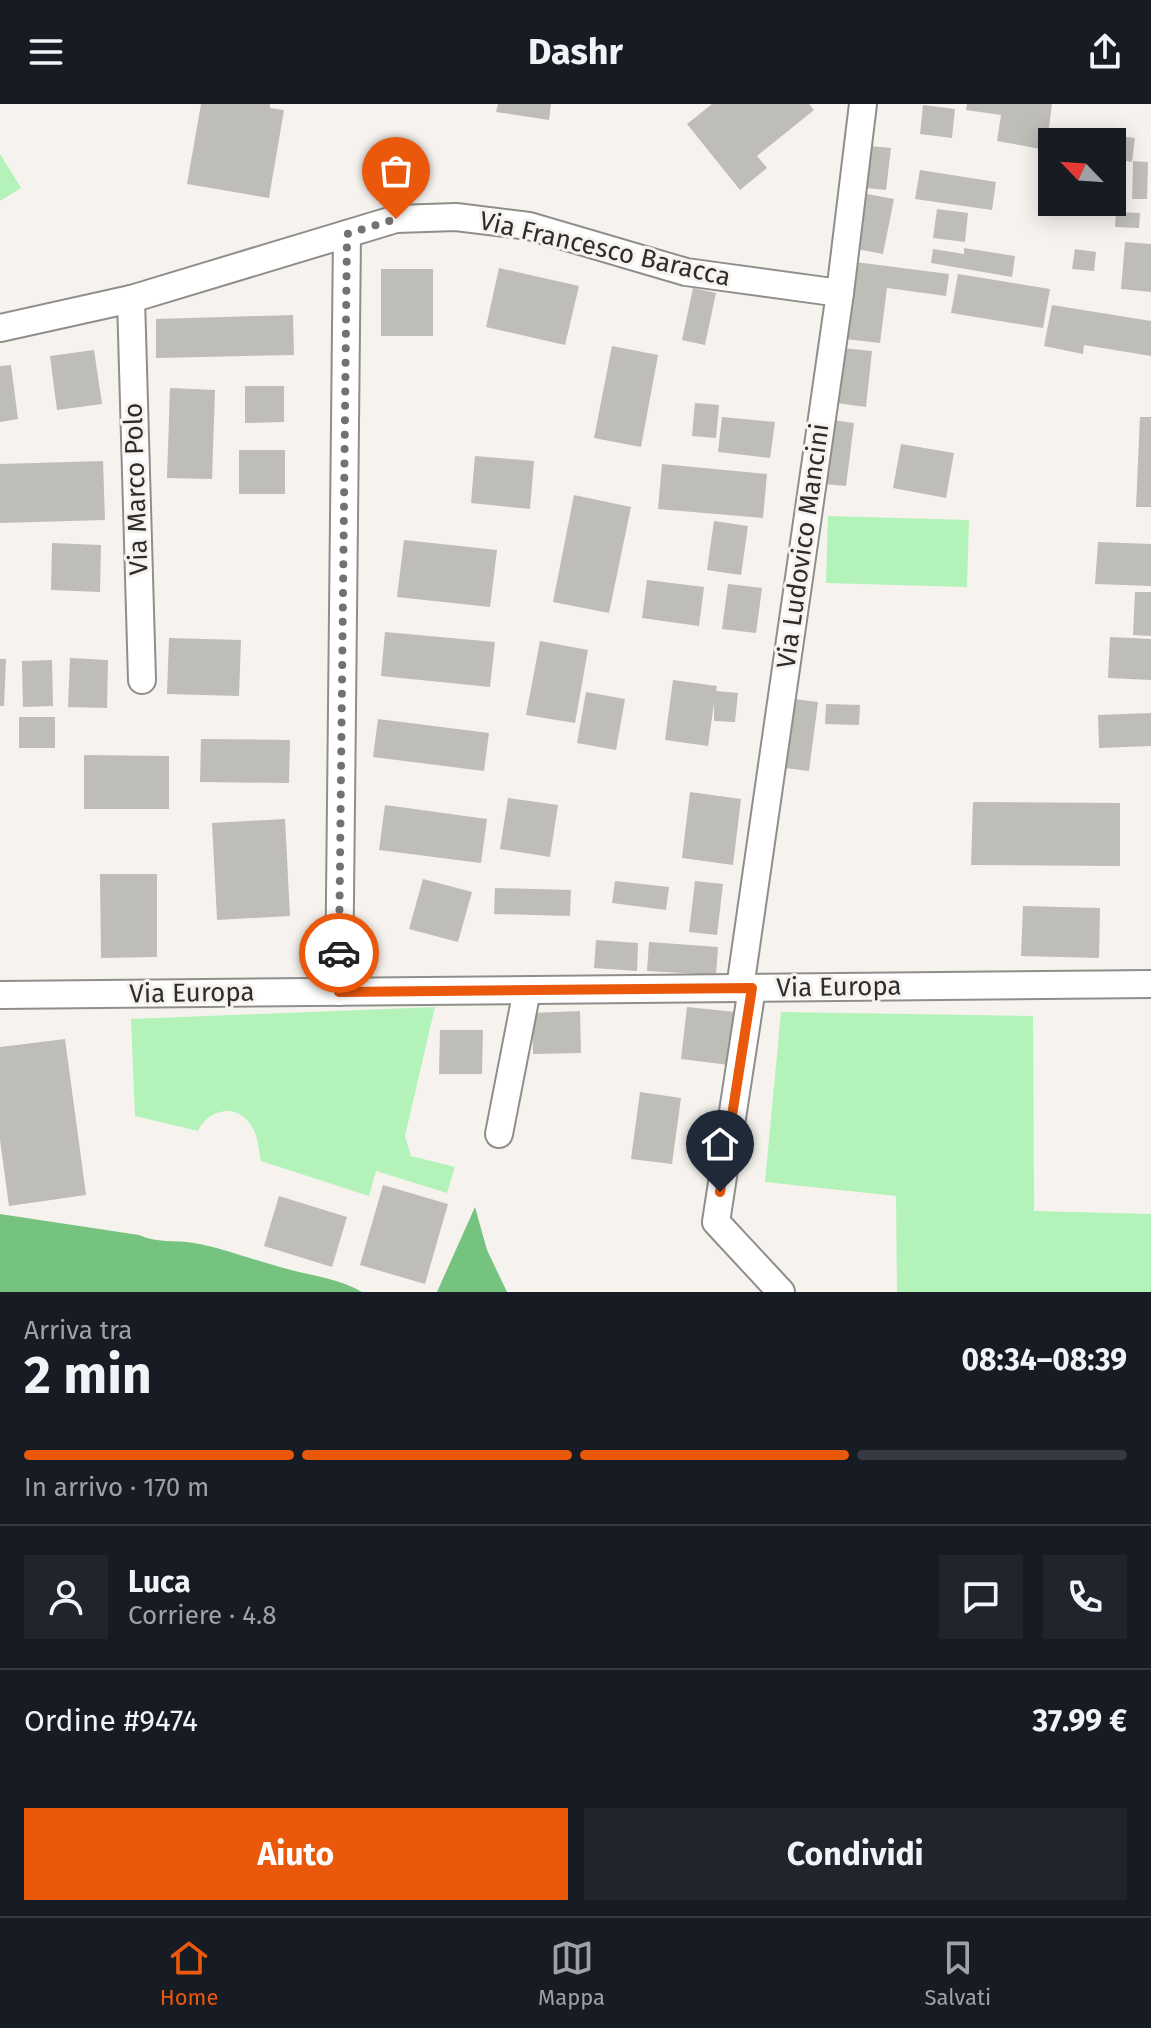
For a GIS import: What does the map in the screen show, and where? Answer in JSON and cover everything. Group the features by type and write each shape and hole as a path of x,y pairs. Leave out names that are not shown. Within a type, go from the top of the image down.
{"street":[{"name":"Via Ludovico Mancini","path":"781,1292 716,1222 863,104"},
{"name":"Via Francesco Baracca","path":"0,328 131,299 396,219 456,217 529,226 686,272 840,293"},
{"path":"339,992 347,234"},
{"name":"Via Marco Polo","path":"131,299 142,680"},
{"name":"Via Europa","path":"0,995 1151,984"},
{"path":"499,1134 527,990"}],"green space":[{"path":"0,154 21,188 0,201"},
{"path":"828,516 969,520 967,587 826,583"},
{"path":"435,1007 405,1136 411,1156 455,1167 447,1193 376,1171 369,1196 261,1161 253,1128 240,1114 233,1112 212,1115 198,1131 135,1116 131,1019"},
{"path":"781,1012 1033,1016 1034,1211 1151,1214 1151,1292 897,1292 896,1196 765,1182"},
{"path":"475,1207 487,1250 507,1292 437,1292"},
{"path":"0,1214 206,1246 336,1281 362,1292 0,1292"}],"building":[{"path":"201,104 270,104 270,108 284,110 269,198 187,184"},
{"path":"498,104 551,104 549,120 496,112"},
{"path":"712,104 809,104 814,110 757,156 767,168 740,190 687,124"},
{"path":"967,104 1052,104 1049,128 1038,128 1038,149 997,141 1001,115 966,110"},
{"path":"923,105 955,109 952,138 920,134"},
{"path":"1126,137 1135,138 1132,162 1126,161"},
{"path":"871,146 891,148 886,190 866,188"},
{"path":"1133,161 1148,162 1147,199 1132,199"},
{"path":"920,170 996,182 992,210 915,199"},
{"path":"867,194 894,199 883,254 857,249"},
{"path":"937,209 968,213 965,242 933,238"},
{"path":"1140,213 1139,228 1115,227 1116,216"},
{"path":"1125,242 1151,244 1151,292 1121,289"},
{"path":"964,248 1015,256 1012,277 931,263 933,249 964,254"},
{"path":"1075,249 1096,252 1094,271 1072,269"},
{"path":"855,262 949,274 946,296 887,288 880,343 845,339"},
{"path":"499,268 579,286 565,345 486,327"},
{"path":"381,269 433,269 433,336 381,336"},
{"path":"958,274 1050,289 1043,328 951,313"},
{"path":"693,288 716,293 705,345 682,340"},
{"path":"1052,305 1151,321 1151,356 1084,345 1083,354 1044,346"},
{"path":"293,315 294,355 156,358 156,319"},
{"path":"612,346 658,355 641,447 594,438"},
{"path":"842,348 872,351 866,407 836,403"},
{"path":"94,350 102,404 57,410 50,356"},
{"path":"11,365 18,419 0,422 0,366"},
{"path":"245,386 284,386 284,422 245,423"},
{"path":"170,388 215,390 212,479 167,478"},
{"path":"695,403 719,405 716,438 692,436"},
{"path":"722,417 775,422 770,458 718,452"},
{"path":"1140,417 1151,417 1151,507 1136,507"},
{"path":"832,420 854,423 846,486 825,484"},
{"path":"901,444 954,453 946,498 893,488"},
{"path":"239,450 285,450 285,494 239,494"},
{"path":"475,456 534,461 530,509 471,503"},
{"path":"103,461 105,520 0,523 0,464"},
{"path":"662,464 767,474 763,518 658,509"},
{"path":"574,495 631,507 609,613 553,602"},
{"path":"714,521 748,526 741,575 707,570"},
{"path":"404,540 497,550 490,607 397,597"},
{"path":"1098,542 1151,544 1151,586 1095,584"},
{"path":"52,543 101,545 100,592 51,590"},
{"path":"647,580 704,587 699,626 642,618"},
{"path":"728,584 762,588 756,633 722,629"},
{"path":"1135,592 1151,592 1151,636 1133,635"},
{"path":"385,632 495,642 490,687 381,676"},
{"path":"1110,637 1151,639 1151,680 1108,678"},
{"path":"169,638 241,640 239,696 167,694"},
{"path":"540,641 588,650 575,723 526,715"},
{"path":"70,658 108,660 107,708 68,707"},
{"path":"0,659 6,659 4,706 0,706"},
{"path":"52,660 53,706 23,707 22,661"},
{"path":"673,680 717,686 716,691 738,693 735,722 714,721 714,703 708,746 665,740"},
{"path":"586,692 625,699 616,750 577,743"},
{"path":"794,699 818,702 809,771 785,768"},
{"path":"826,704 860,705 859,725 825,724"},
{"path":"1151,713 1151,746 1099,748 1098,715"},
{"path":"19,717 55,717 55,748 19,748"},
{"path":"378,719 489,733 484,771 373,757"},
{"path":"201,739 290,740 289,783 200,782"},
{"path":"84,755 169,756 169,809 84,809"},
{"path":"690,792 741,799 733,865 682,858"},
{"path":"508,798 558,805 550,857 500,849"},
{"path":"973,802 1120,803 1120,866 971,865"},
{"path":"385,805 487,819 481,863 379,850"},
{"path":"285,819 290,916 217,920 212,823"},
{"path":"100,874 157,874 157,957 101,958"},
{"path":"423,879 472,892 458,942 409,929"},
{"path":"615,881 669,887 666,910 612,903"},
{"path":"695,881 723,884 717,935 689,932"},
{"path":"495,888 571,890 570,916 494,914"},
{"path":"1023,906 1100,908 1099,958 1021,956"},
{"path":"596,940 638,943 637,971 594,968"},
{"path":"649,942 718,947 716,975 647,971"},
{"path":"687,1007 735,1012 729,1065 681,1059"},
{"path":"580,1011 581,1053 533,1054 532,1013"},
{"path":"440,1030 483,1030 482,1074 439,1074"},
{"path":"65,1039 86,1195 9,1206 0,1140 0,1047"},
{"path":"640,1092 681,1098 672,1164 631,1159"},
{"path":"383,1185 448,1204 425,1284 360,1265"},
{"path":"279,1196 347,1217 332,1267 264,1246"}],"way so far":[{"path":"339,953 347,234 396,219"}],"route":[{"path":"339,953 339,992 752,988 720,1192"}]}
